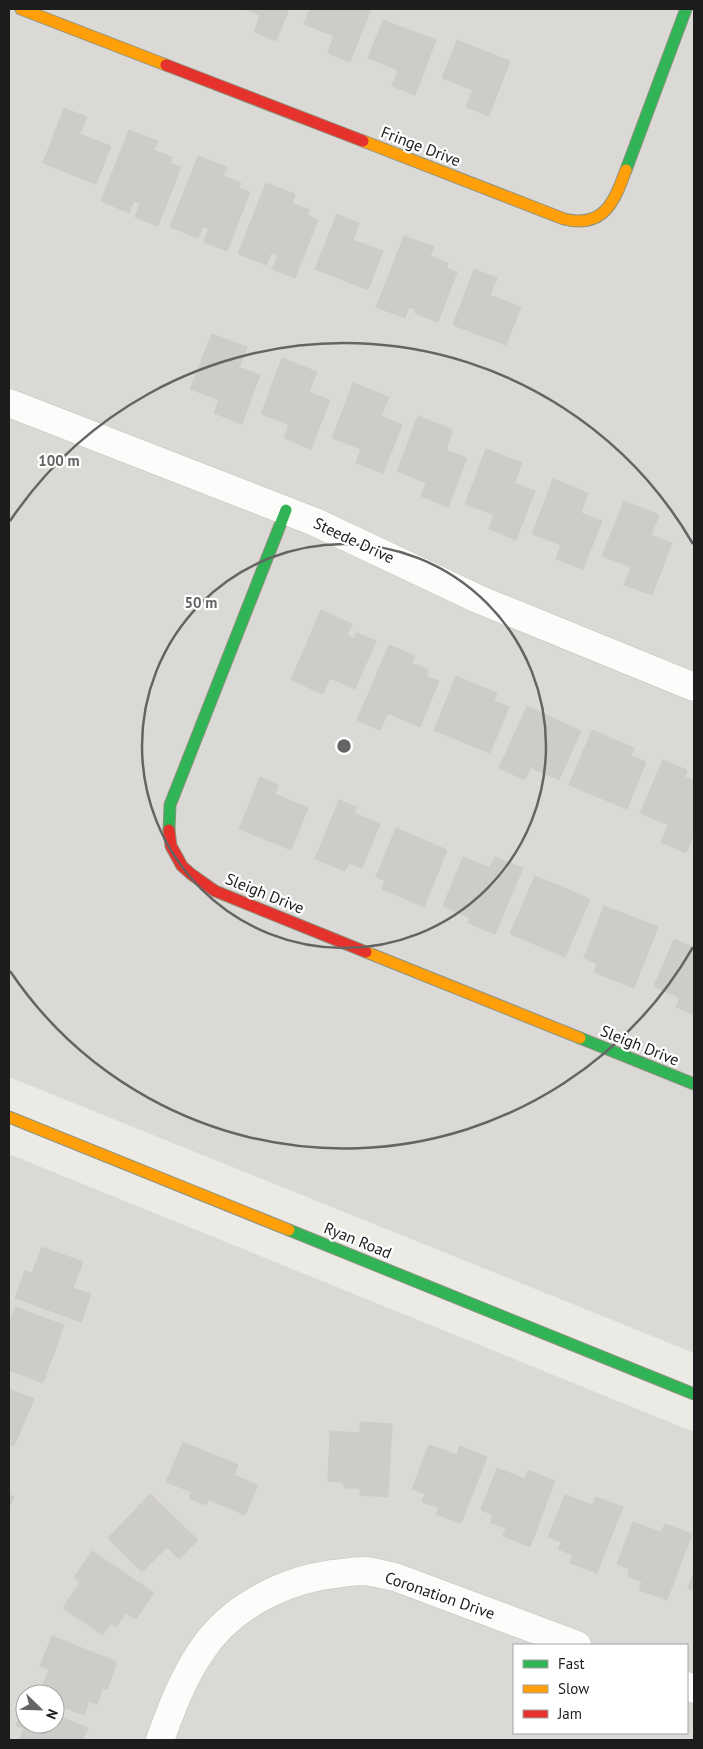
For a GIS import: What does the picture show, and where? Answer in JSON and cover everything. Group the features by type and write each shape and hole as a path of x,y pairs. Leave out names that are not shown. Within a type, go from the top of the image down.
{"street":[{"name":"Fringe Drive","path":"21,9 564,219 581,223 595,219 611,205 686,9"},
{"name":"Steede Drive","path":"9,403 286,510 344,535 478,599 694,687"},
{"name":"Sleigh Drive","path":"286,510 170,805 167,835 173,851 183,867 193,877 215,890 694,1084"},
{"name":"Ryan Road","path":"9,1117 694,1394"},
{"name":"Coronation Drive","path":"160,1740 186,1676 200,1652 219,1629 244,1607 293,1582 331,1574 364,1571 395,1576 574,1644"}],"shaded area":[{"path":"9,9 694,9 694,1353 9,1077"},
{"path":"9,1154 694,1432 694,1740 9,1740"}],"building":[{"path":"243,9 289,9 276,41 254,32 260,15"},
{"path":"310,9 371,9 350,62 328,53 334,36 304,24"},
{"path":"383,20 436,40 415,95 392,86 398,70 368,58"},
{"path":"457,40 510,61 489,116 466,107 473,90 442,78"},
{"path":"64,108 87,117 80,134 111,146 96,184 43,163"},
{"path":"129,130 158,141 154,150 172,157 170,163 181,167 158,226 135,217 140,203 134,201 129,213 101,201"},
{"path":"198,156 227,167 223,176 241,183 239,188 250,192 227,251 203,242 209,229 203,226 198,238 170,227"},
{"path":"266,183 295,194 292,203 310,210 307,215 318,220 295,278 272,269 278,256 271,253 267,265 238,254"},
{"path":"337,214 359,223 353,240 383,251 368,290 315,269"},
{"path":"404,236 434,247 430,256 448,263 446,268 457,272 438,322 415,313 416,309 409,307 405,318 376,307"},
{"path":"474,269 497,278 490,295 521,307 506,345 453,325"},
{"path":"212,334 247,347 239,367 260,375 242,424 214,413 219,400 190,389"},
{"path":"282,358 317,372 309,392 330,400 311,449 284,438 289,425 261,414"},
{"path":"353,383 389,397 381,416 402,425 383,473 356,463 361,449 332,438"},
{"path":"418,416 453,430 446,450 467,458 448,507 421,496 426,483 397,471"},
{"path":"486,449 522,463 514,483 535,491 516,540 489,529 494,515 465,504"},
{"path":"553,479 588,493 581,513 602,521 583,569 556,559 561,545 532,534"},
{"path":"624,501 659,515 651,535 672,543 652,595 624,585 631,567 602,556"},
{"path":"321,610 352,624 347,635 354,639 357,633 376,641 355,689 330,678 323,694 291,680"},
{"path":"389,645 415,656 412,663 429,670 426,676 439,681 420,727 388,713 380,730 357,720"},
{"path":"456,676 497,693 494,701 509,707 490,753 434,730"},
{"path":"527,706 581,731 559,780 531,767 525,780 499,768"},
{"path":"592,730 634,748 631,756 646,762 627,809 569,785"},
{"path":"663,760 687,770 685,777 694,781 694,833 686,853 661,842 668,825 640,813"},
{"path":"260,777 278,785 275,794 308,808 291,850 239,829"},
{"path":"339,800 356,807 354,813 380,824 362,868 349,863 345,871 315,859"},
{"path":"396,828 447,850 424,907 382,889 385,881 376,877"},
{"path":"463,857 490,868 495,857 523,868 495,934 468,923 470,918 443,906"},
{"path":"535,876 590,899 565,957 510,934"},
{"path":"604,906 658,927 634,988 594,972 597,964 584,958"},
{"path":"674,939 694,948 694,1015 676,1007 680,998 654,986"},
{"path":"42,1247 83,1262 73,1288 91,1294 81,1322 15,1298 25,1271 32,1273"},
{"path":"15,1307 64,1325 43,1383 9,1370 9,1324"},
{"path":"9,1389 34,1399 14,1446 9,1444"},
{"path":"360,1422 392,1424 388,1497 360,1495 360,1488 345,1488 343,1482 328,1481 330,1431 360,1433"},
{"path":"183,1442 238,1465 234,1475 258,1485 245,1515 209,1500 206,1505 189,1498 192,1492 166,1482"},
{"path":"429,1445 457,1455 460,1446 487,1457 461,1523 436,1514 439,1508 422,1502 425,1494 412,1489"},
{"path":"497,1468 525,1479 528,1470 555,1481 530,1547 503,1536 506,1528 491,1523 493,1515 481,1510"},
{"path":"9,1494 14,1497 9,1509"},
{"path":"150,1494 198,1540 179,1559 167,1547 142,1572 108,1538"},
{"path":"565,1495 592,1505 596,1497 623,1507 597,1573 570,1563 573,1555 558,1549 561,1542 548,1537"},
{"path":"633,1522 661,1532 665,1524 692,1534 667,1600 639,1590 642,1582 628,1576 630,1569 617,1564"},
{"path":"92,1551 154,1593 136,1619 126,1613 116,1627 111,1623 103,1635 63,1608 80,1582 74,1578"},
{"path":"694,1571 694,1590 688,1588"},
{"path":"52,1636 117,1662 107,1689 103,1688 97,1704 89,1701 84,1715 65,1708 65,1684 44,1684 49,1670 40,1666"},
{"path":"65,1719 88,1728 83,1740 19,1740 22,1734 65,1734"}],"traffic: fast":[{"path":"626,170 686,9"},
{"path":"169,830 170,805 286,510"},
{"path":"580,1038 694,1084"},
{"path":"289,1230 694,1394"}],"traffic: slow":[{"path":"21,9 166,65"},
{"path":"363,141 564,219 578,221 589,220 606,210 617,193 626,170"},
{"path":"366,952 580,1038"},
{"path":"9,1117 289,1230"}],"traffic: jam":[{"path":"166,65 363,141"},
{"path":"169,830 171,846 182,866 215,891 366,952"}]}
